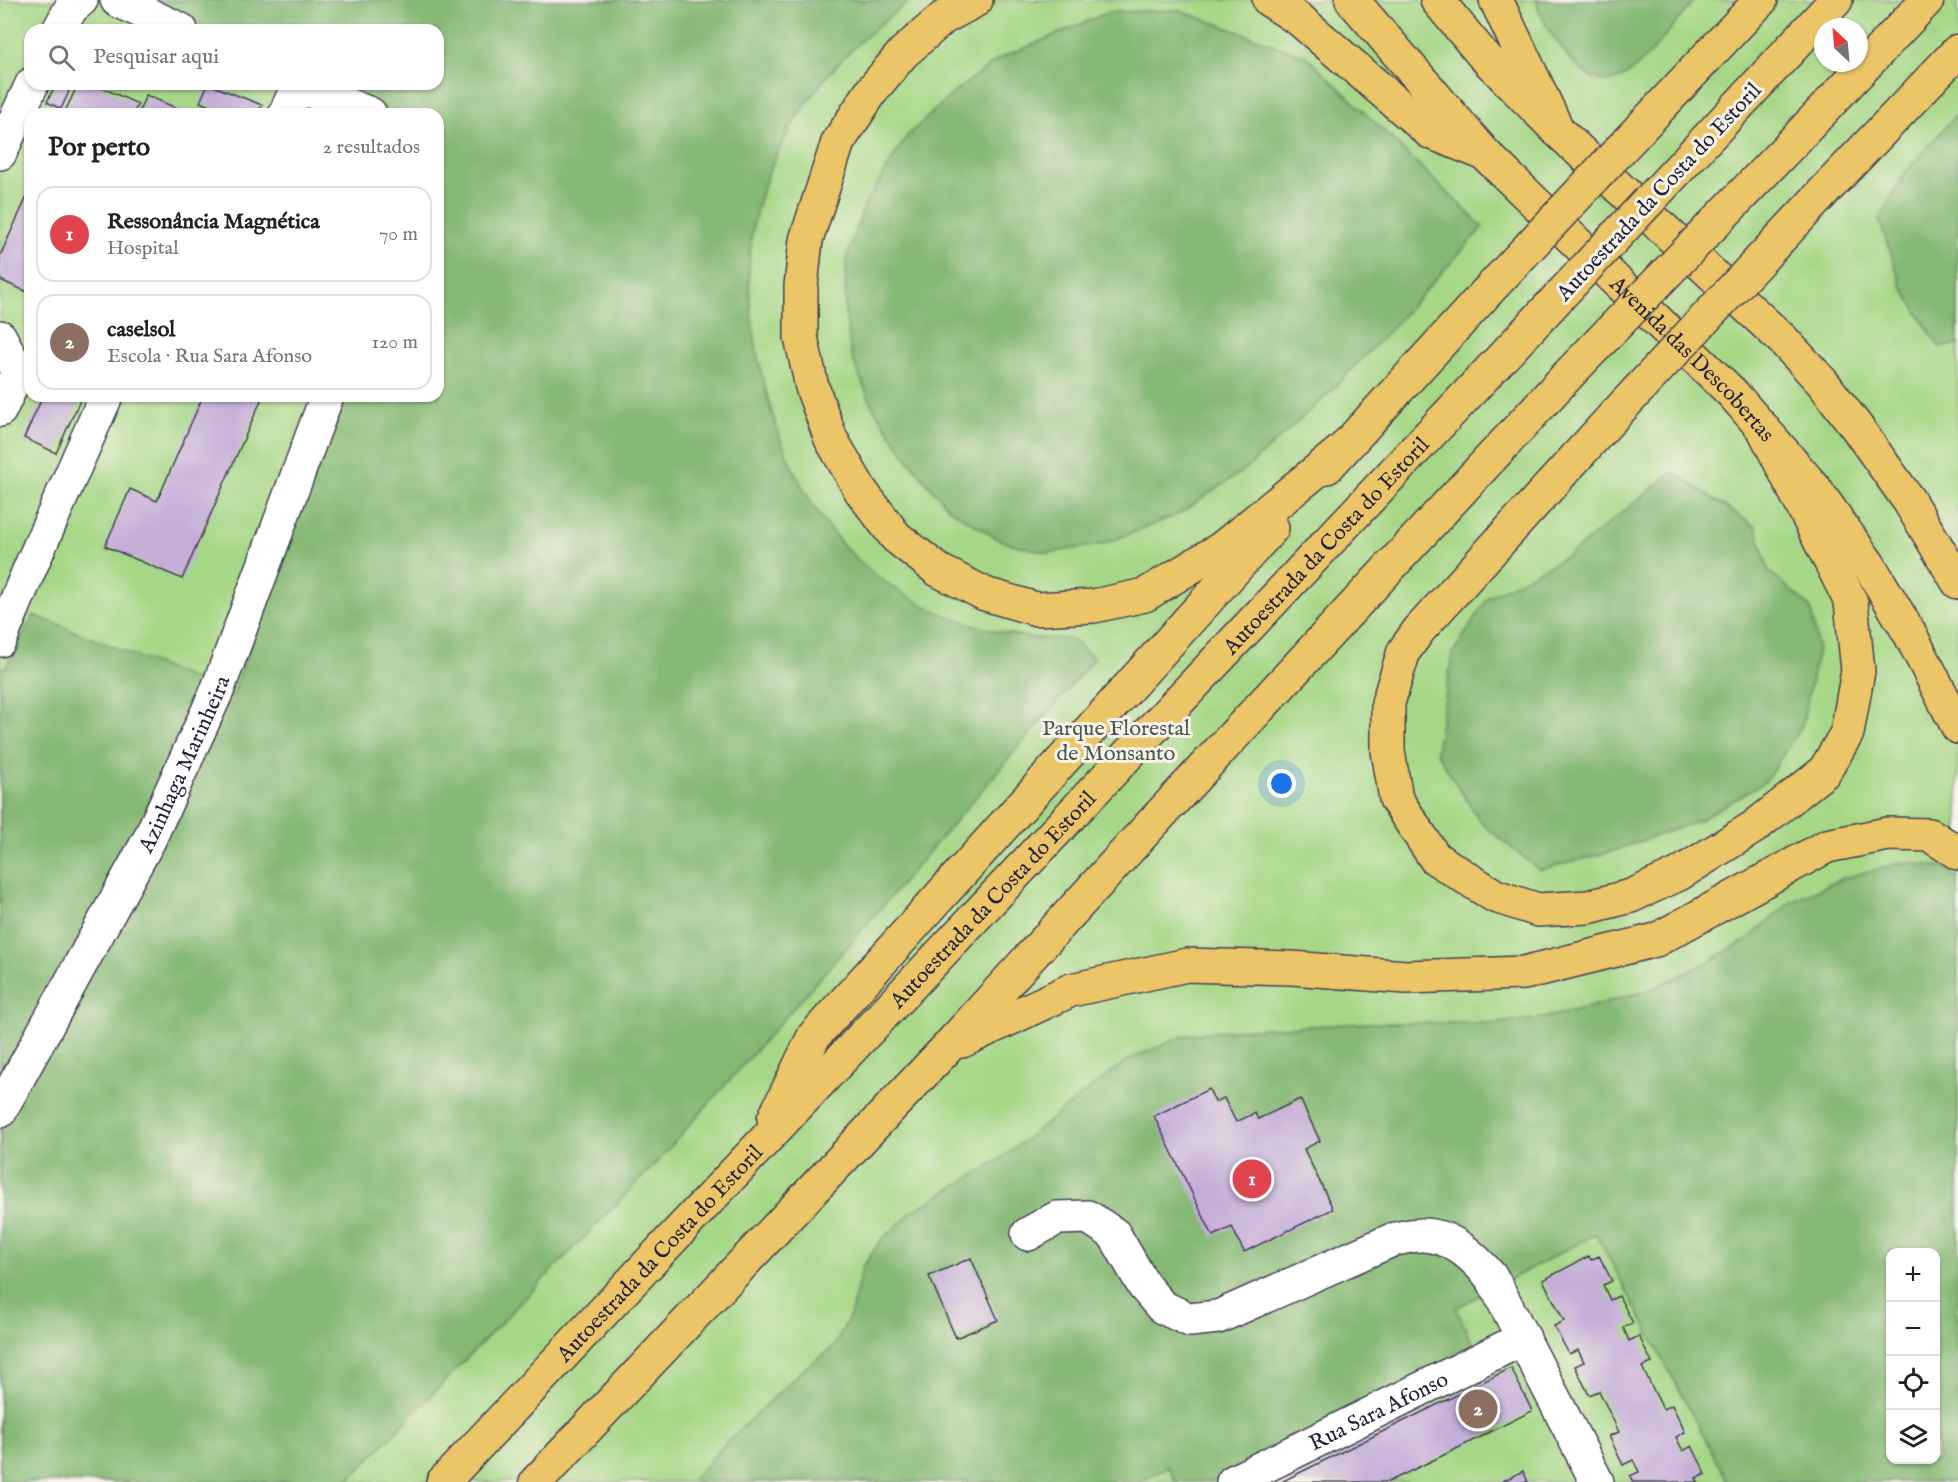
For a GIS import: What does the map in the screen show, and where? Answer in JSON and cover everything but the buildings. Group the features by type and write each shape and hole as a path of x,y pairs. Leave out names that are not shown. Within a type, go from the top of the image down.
{"main road":[{"path":"976,0 943,18 903,53 873,89 838,142 806,240 801,286 801,337 812,387 831,439 861,491 896,537 938,570 985,594 1036,609 1094,606 1144,595 1222,548 1341,451"},
{"path":"1269,0 1300,20 1430,132 1485,154"},
{"name":"Avenida das Descobertas","path":"1352,0 1485,154 1733,394 1816,490 1869,565 1910,634 1958,727"},
{"path":"1437,0 1483,55 1558,131 1783,340 1823,383 1909,501 1958,582"},
{"path":"1496,0 1558,131"},
{"path":"760,1147 814,1036 1341,451 1761,0"},
{"name":"Autoestrada da Costa do Estoril","path":"443,1482 1836,0"},
{"path":"536,1482 947,1048 1568,375 1927,0"},
{"path":"1763,428 1851,602 1858,671 1847,733 1824,772 1754,827 1679,874 1631,896 1588,907 1538,910 1495,896 1436,858 1396,799 1388,751 1389,703 1404,651 1419,630 1610,420 1958,51"},
{"path":"947,1048 1071,990 1187,965 1292,968 1406,977 1524,973 1656,939 1827,846 1888,834 1930,835 1958,853"}],"street":[{"path":"62,24 71,8 81,0"},
{"path":"117,0 168,24"},
{"path":"0,153 29,90"},
{"path":"292,95 345,108"},
{"path":"0,337 18,372 0,410"},
{"path":"1,626 30,568 103,402"},
{"name":"Azinhaga Marinheira","path":"0,1111 149,840 216,691 325,402"},
{"path":"1028,1234 1057,1218 1089,1217 1114,1234 1144,1286 1162,1307 1190,1320 1218,1317 1392,1240 1422,1235 1449,1240 1473,1256 1492,1278 1597,1482"},
{"name":"Rua Sara Afonso","path":"1233,1482 1524,1338"}],"green space":[{"name":"Parque Florestal de Monsanto","path":"0,0 1958,0 1958,1482 0,1482"},
{"path":"149,0 912,0 848,53 821,85 796,118 776,155 761,194 752,234 749,292 755,341 770,406 787,456 811,502 842,544 881,579 923,605 954,618 1015,635 1070,639 1094,659 856,937 657,1162 347,1482 0,1482 0,666 5,668 34,615 233,695 334,402 444,402 444,108 382,108 344,90 444,90 444,24 201,24"},
{"path":"1536,0 1695,0 1639,65 1618,79 1607,81 1596,79 1584,72 1571,60 1546,24"},
{"path":"1179,10 1307,57 1483,227 1387,333 1326,396 1247,468 1179,514 1104,544 1048,553 1001,541 948,508 906,457 872,406 851,355 845,309 846,259 864,206 906,137 952,94 998,59 1109,12"},
{"path":"1958,112 1958,345 1939,347 1902,287 1879,219 1905,173"},
{"path":"1673,472 1756,527 1769,571 1811,608 1818,649 1802,726 1766,781 1698,821 1607,853 1539,870 1481,823 1436,752 1452,655 1488,597 1569,555"},
{"path":"1903,862 1944,867 1958,880 1958,1482 1728,1482 1596,1234 1456,1308 1477,1354 1220,1482 1176,1482 1168,1467 1139,1482 690,1482 726,1443 801,1371 833,1347 850,1316 862,1268 880,1241 913,1211 1002,1158 1130,1059 1183,1036 1214,1031 1367,1023 1495,1023 1544,1018 1649,990 1699,967 1746,940 1791,902 1841,879"}],"place":[{"name":"Ressonância Magnética","path":"1252,1179"},
{"name":"caselsol","path":"1478,1409"}]}
